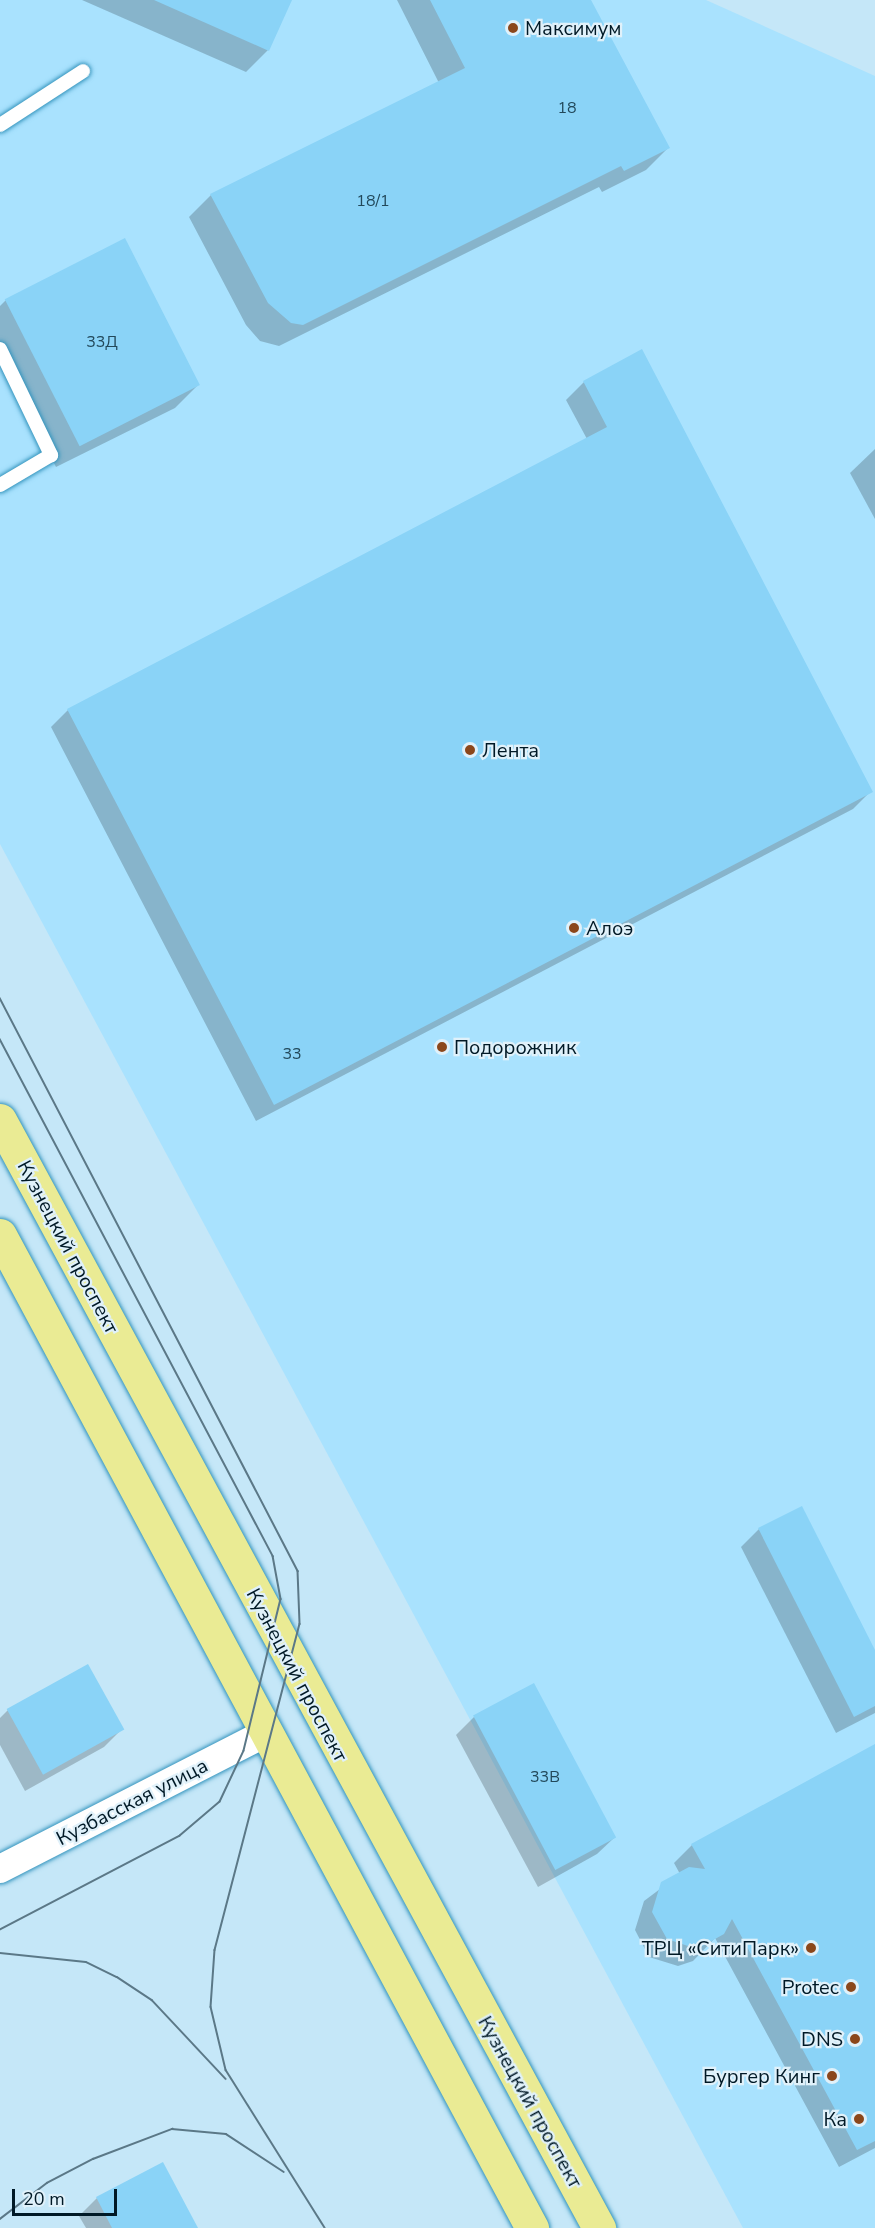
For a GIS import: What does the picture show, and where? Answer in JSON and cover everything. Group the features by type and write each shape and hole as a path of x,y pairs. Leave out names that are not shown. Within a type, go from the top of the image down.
{"main road":[{"name":"Кузнецкий проспект","path":"0,1120 599,2228"},
{"path":"0,1235 264,1734 532,2228"}],"street":[{"name":"Кузбасская улица","path":"0,1869 264,1734"}],"lane":[{"path":"0,125 83,71"},
{"path":"0,349 51,455 0,485"}],"shaded area":[{"path":"0,0 706,0 875,76 875,2228 743,2228 0,844"}],"building":[{"path":"154,0 292,0 269,51"},
{"path":"430,0 591,0 670,148 624,171 621,166 303,325 291,323 268,303 210,194 465,68"},
{"path":"125,238 200,385 80,446 5,299"},
{"name":"Лента","path":"642,349 873,792 274,1105 67,709 607,427 583,381"},
{"path":"802,1506 875,1650 875,1706 854,1717 758,1528"},
{"path":"88,1664 124,1730 43,1775 7,1709"},
{"path":"534,1683 616,1838 555,1870 473,1715"},
{"name":"ТРЦ «СитиПарк»","path":"875,1744 875,2141 857,2150 732,1919 724,1934 697,1949 667,1939 652,1912 661,1882 689,1867 705,1869 691,1844"},
{"path":"163,2162 198,2228 112,2228 96,2197"}],"tram line":[{"path":"0,998 298,1571 300,1624 215,1950 211,2007 226,2070 325,2228"},
{"path":"0,1039 273,1556 281,1599 244,1751 220,1802 180,1836 0,1930"},
{"path":"0,1953 86,1962 117,1977 152,2000 226,2079"},
{"path":"0,2219 47,2183 93,2159 172,2129 226,2134 284,2172"}],"place":[{"name":"Максимум","path":"513,28"},
{"name":"Лента","path":"470,750"},
{"name":"Алоэ","path":"574,928"},
{"name":"Подорожник","path":"442,1047"},
{"name":"ТРЦ «СитиПарк»","path":"811,1948"},
{"name":"Protec","path":"851,1987"},
{"name":"DNS","path":"855,2039"},
{"name":"Бургер Кинг","path":"832,2076"},
{"name":"Ка","path":"859,2119"}]}
